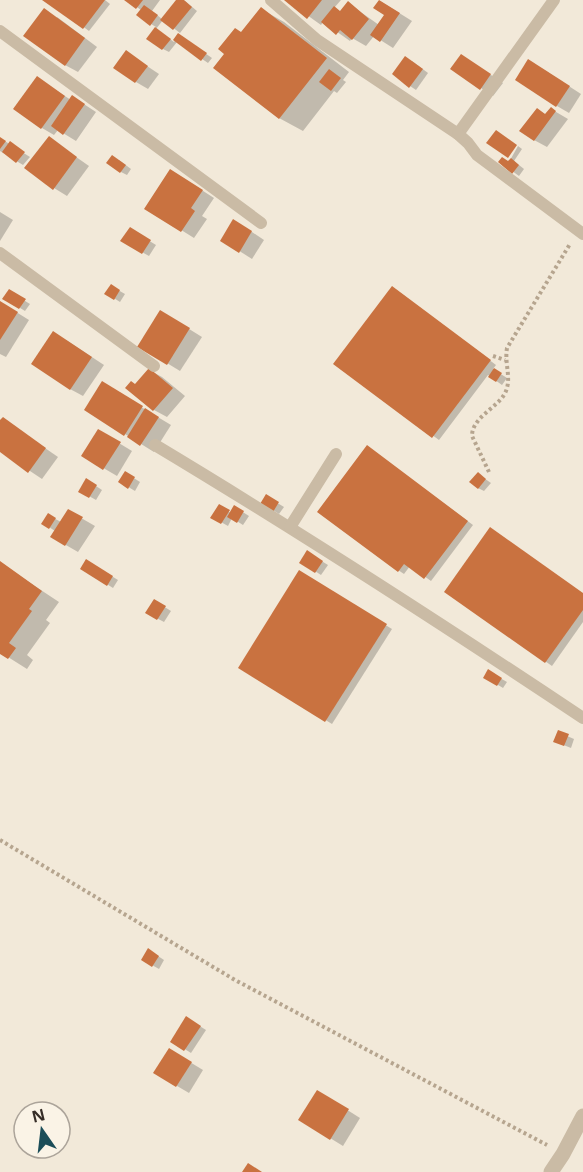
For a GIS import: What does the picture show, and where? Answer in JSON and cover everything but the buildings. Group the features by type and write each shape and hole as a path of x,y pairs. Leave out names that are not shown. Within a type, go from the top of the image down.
{"street":[{"path":"551,1172 564,1154 583,1116"}],"lane":[{"path":"271,0 317,40 458,134 468,142 477,155 580,232"},
{"path":"458,134 554,0"},
{"path":"0,31 261,223"},
{"path":"0,253 154,366"},
{"path":"155,445 291,527 446,626 583,718"},
{"path":"291,527 336,454"}],"path":[{"path":"489,472 472,436 472,430 482,416 503,397 509,379 505,360 507,348 580,232"},
{"path":"493,356 505,360"},
{"path":"0,840 235,980 564,1154"}]}
